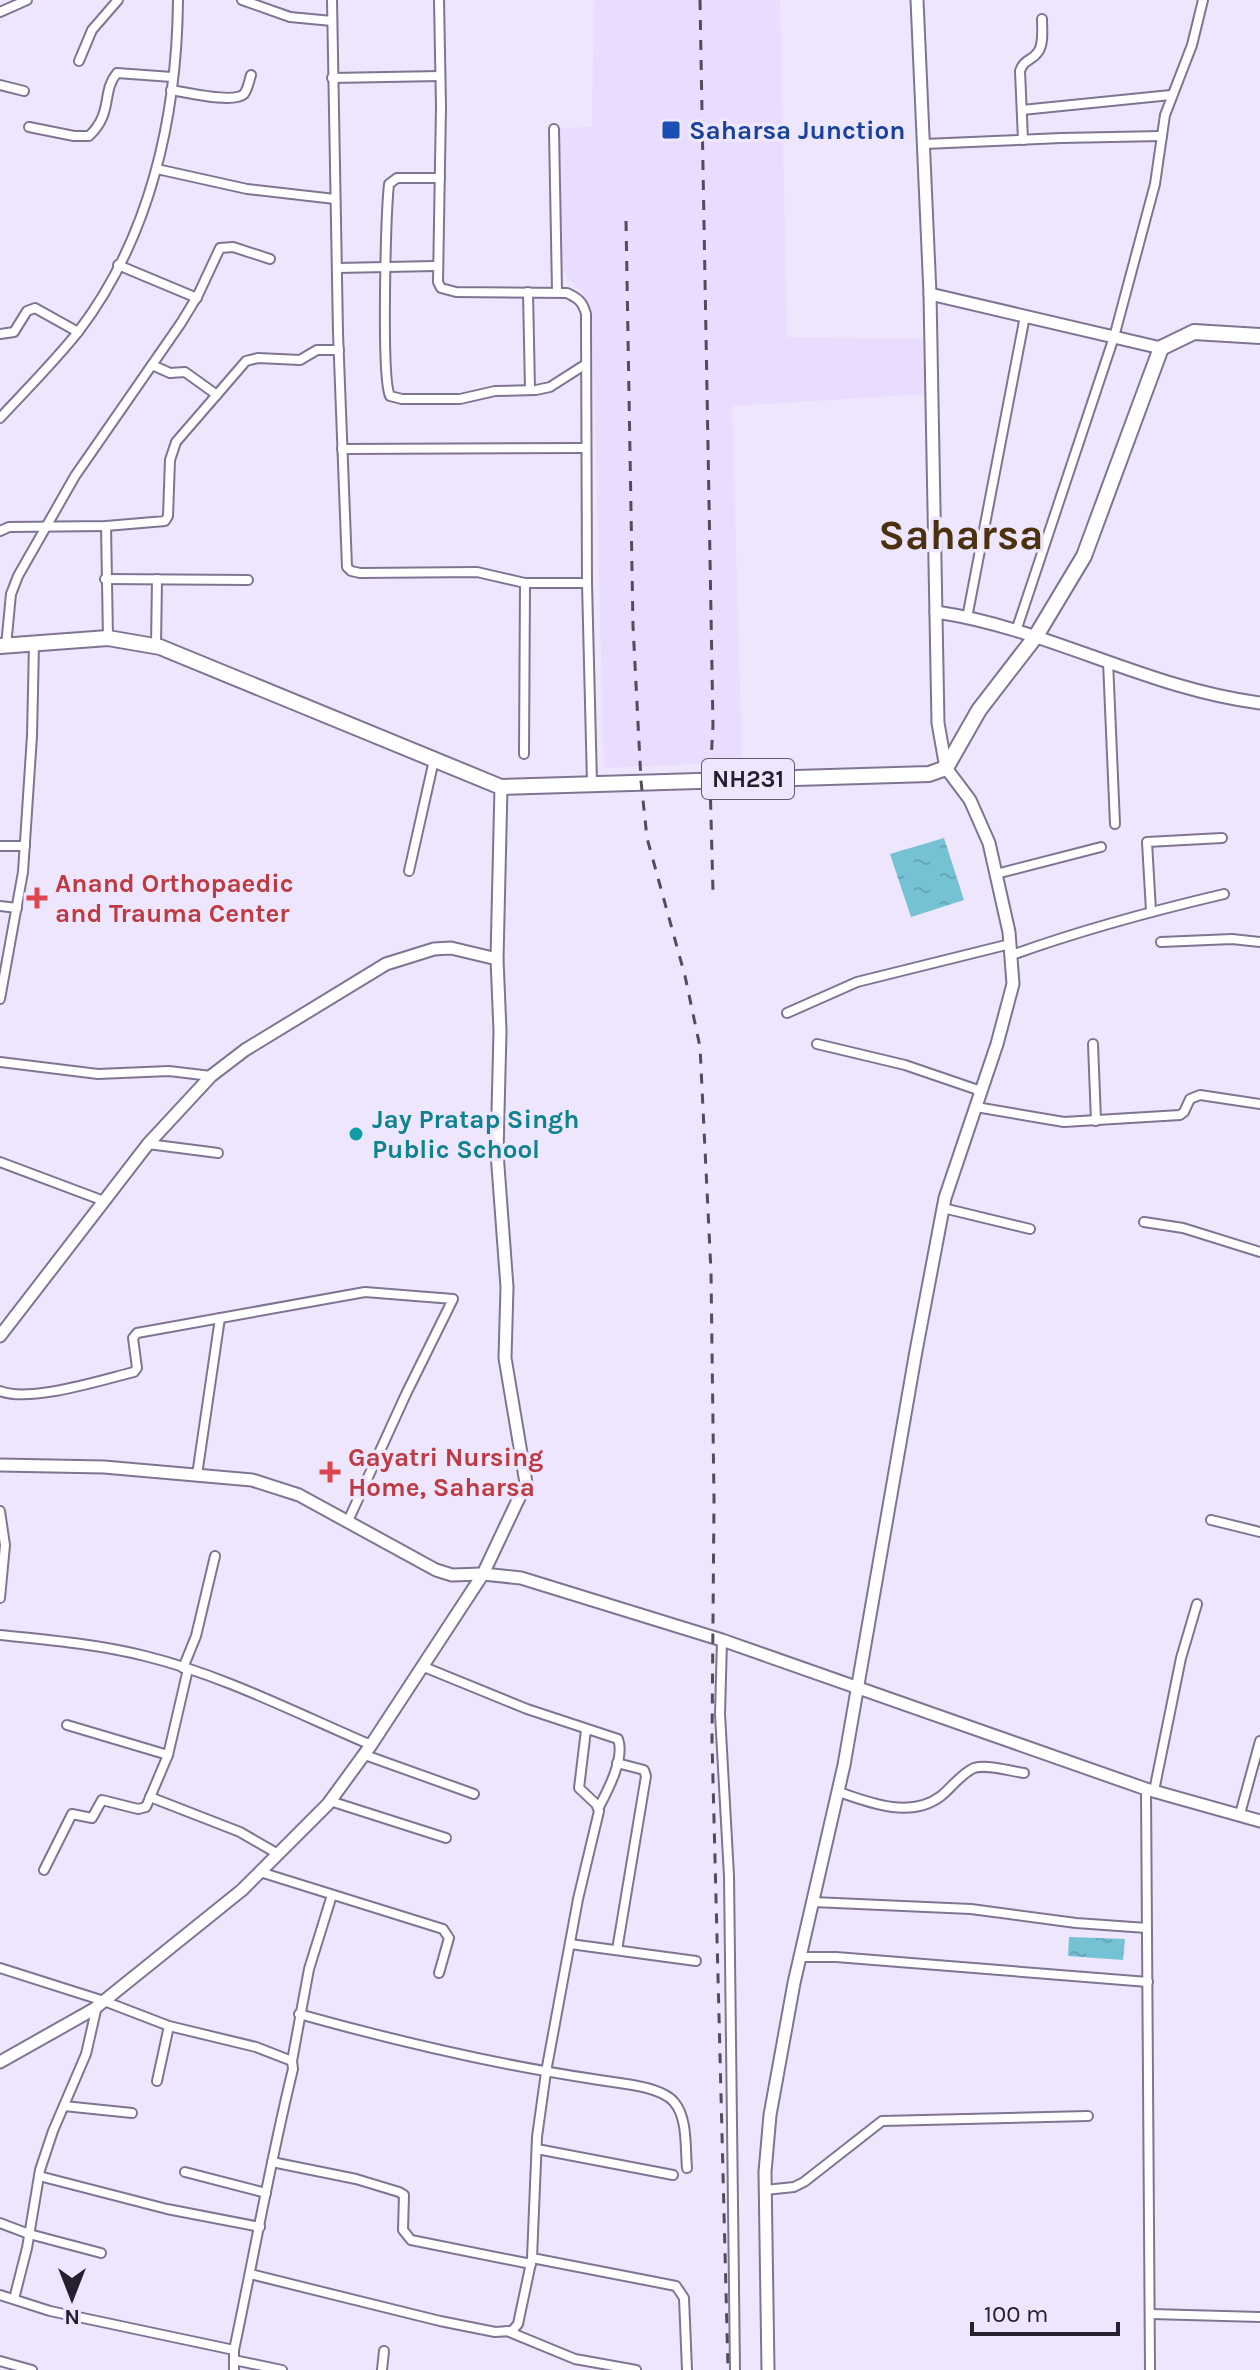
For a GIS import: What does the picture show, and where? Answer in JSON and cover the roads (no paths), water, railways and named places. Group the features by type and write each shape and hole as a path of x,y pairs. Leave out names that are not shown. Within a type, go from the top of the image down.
{"highway":[{"path":"946,768 979,710 1036,636 1084,556 1161,348 1194,332 1260,336"},
{"name":"NH231","path":"3,646 108,638 156,646 501,787 929,774 946,768"}],"main road":[{"path":"768,2370 765,2190 770,2115 800,1957 839,1792 943,1208 1013,984 1011,950 989,843 970,800 946,768 938,723 930,294 917,0"},
{"path":"930,294 1161,348"},
{"path":"936,612 1036,636 1209,694 1260,703"},
{"path":"0,2062 101,2004 242,1890 330,1801 424,1667 483,1574 526,1483 505,1358 507,1287 497,1153 501,787"},
{"path":"0,1336 148,1144 211,1076 245,1050 386,964 434,949 451,948 497,959"},
{"path":"0,1465 104,1467 252,1480 299,1495 436,1570 452,1575 521,1578 722,1640 1150,1790 1260,1821"}],"street":[{"path":"0,12 27,0"},
{"path":"79,61 92,30 118,0"},
{"path":"0,418 78,332 118,265 141,217 157,169 171,90 178,0"},
{"path":"332,0 346,562 351,571 477,572 525,583 587,583"},
{"path":"439,0 438,282 441,288 448,291 557,291 578,298 586,314 587,583 592,783"},
{"path":"1016,631 1114,337 1155,184 1171,95 1192,45 1203,0"},
{"path":"248,1 290,17 332,21"},
{"path":"1023,140 1020,71 1024,61 1040,49 1042,19"},
{"path":"29,127 89,136 104,118 112,80 117,73 172,77"},
{"path":"171,90 237,97 246,91 251,75"},
{"path":"332,78 440,76"},
{"path":"0,85 24,91"},
{"path":"1022,110 1171,95"},
{"path":"554,129 557,291"},
{"path":"924,144 1162,136"},
{"path":"157,169 247,189 335,199"},
{"path":"440,178 397,178 391,181 386,267 387,387 390,396 402,399 460,399 487,392 550,387 586,364"},
{"path":"3,646 11,594 18,576 75,476 197,298 220,248 233,247 270,259"},
{"path":"118,265 197,298"},
{"path":"337,268 436,266"},
{"path":"528,292 530,390"},
{"path":"0,334 14,332 27,311 35,308 78,332"},
{"path":"967,618 1025,316"},
{"path":"0,531 9,527 161,523 167,519 170,460 176,442 249,359 300,360 317,350 339,350"},
{"path":"152,365 170,373 185,372 217,395"},
{"path":"342,449 586,448"},
{"path":"106,526 108,638"},
{"path":"105,579 248,580"},
{"path":"156,646 157,579"},
{"path":"524,754 525,583"},
{"path":"0,999 25,846 34,644"},
{"path":"1108,661 1115,824"},
{"path":"409,871 434,760"},
{"path":"1151,911 1147,842 1222,838"},
{"path":"0,846 25,846"},
{"path":"996,874 1101,847"},
{"path":"787,1013 857,982 1011,950 1224,894"},
{"path":"0,906 17,908"},
{"path":"1161,942 1232,939 1260,942"},
{"path":"817,1044 905,1065 981,1091"},
{"path":"1093,1044 1096,1121"},
{"path":"0,1062 98,1074 169,1071 211,1076"},
{"path":"976,1107 1049,1122 1180,1115 1190,1099 1200,1095 1260,1104"},
{"path":"148,1144 218,1153"},
{"path":"0,1162 104,1201"},
{"path":"943,1208 1030,1229"},
{"path":"1144,1222 1183,1228 1260,1252"},
{"path":"0,1391 15,1395 64,1389 134,1372 137,1368 133,1338 137,1333 365,1292 453,1299 348,1521"},
{"path":"197,1475 220,1318"},
{"path":"0,1511 5,1545 0,1598"},
{"path":"1211,1520 1260,1532"},
{"path":"44,1870 70,1816 76,1814 92,1818 102,1800 142,1809 150,1797 168,1755 186,1668 215,1556"},
{"path":"1150,2370 1147,1928 1150,1790 1197,1604"},
{"path":"0,1635 102,1647 186,1668 474,1794"},
{"path":"722,1640 720,1714 729,1876 735,2370"},
{"path":"250,2274 495,2332 516,2328 518,2324 531,2261 537,2149 546,2072 599,1807 617,1763 620,1745 618,1739 527,1709 424,1667"},
{"path":"67,1725 168,1755"},
{"path":"586,1730 579,1788 599,1807"},
{"path":"1240,1814 1260,1741"},
{"path":"617,1763 639,1767 646,1776 617,1950"},
{"path":"839,1792 879,1806 915,1807 934,1801 972,1769 1024,1773"},
{"path":"150,1797 240,1832 278,1854"},
{"path":"330,1801 446,1838"},
{"path":"260,1872 443,1929 449,1938 439,1973"},
{"path":"234,2370 234,2355 293,2069 299,2014 332,1895"},
{"path":"813,1902 971,1909 1076,1923 1147,1928"},
{"path":"570,1944 696,1961"},
{"path":"800,1957 836,1957 1148,1982"},
{"path":"0,1968 169,2026 256,2047 292,2061"},
{"path":"14,2299 39,2176 53,2131 86,2054 101,2004"},
{"path":"299,2014 390,2039 546,2072 643,2087 666,2095 680,2112 687,2168"},
{"path":"157,2081 169,2026"},
{"path":"64,2106 132,2113"},
{"path":"765,2190 794,2187 804,2182 882,2121 1088,2116"},
{"path":"537,2149 673,2175"},
{"path":"272,2162 356,2179 399,2192 404,2195 405,2201 403,2230 411,2240 676,2286 684,2298 687,2370"},
{"path":"185,2172 266,2193"},
{"path":"39,2176 167,2209 260,2227"},
{"path":"0,2223 101,2253"},
{"path":"0,2295 50,2311 234,2355 282,2370"},
{"path":"1151,2314 1260,2317"},
{"path":"507,2331 575,2359 636,2370"},
{"path":"382,2370 384,2351"},
{"path":"0,2361 32,2370"}],"water":[{"path":"944,838 964,900 911,917 890,854"},
{"path":"1069,1937 1125,1939 1123,1960 1068,1956"}],"railway":[{"path":"700,0 713,725 710,780 713,892"},
{"path":"626,221 633,626 641,781 647,838 685,976 700,1047 711,1272 714,1500 712,1741 728,2370"}],"place":[{"name":"Saharsa Junction","path":"671,130"},
{"name":"Anand Orthopaedic and Trauma Center","path":"37,898"},
{"name":"Jay Pratap Singh Public School","path":"356,1134"},
{"name":"Gayatri Nursing Home, Saharsa","path":"330,1472"}],"district":[{"name":"Saharsa","path":"961,535"}]}
